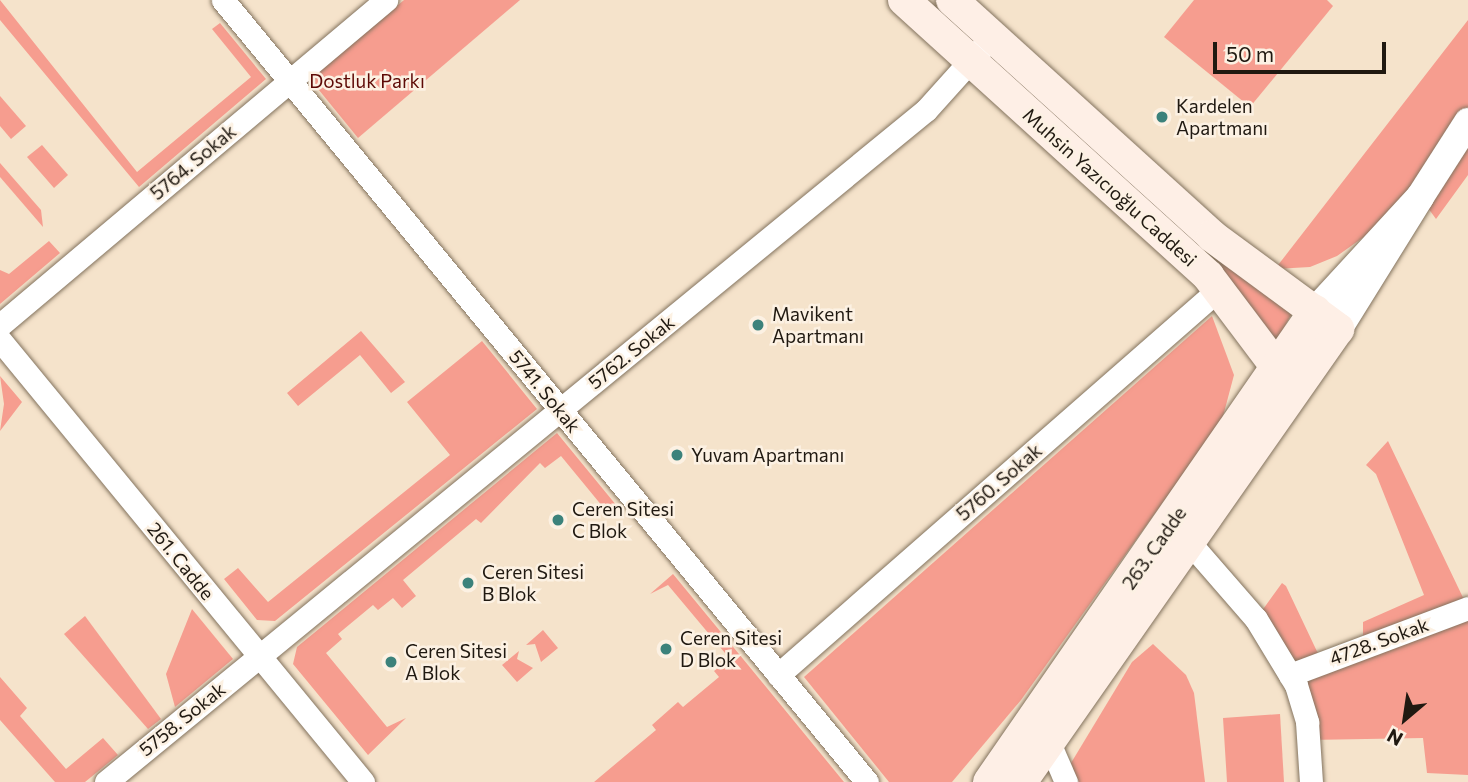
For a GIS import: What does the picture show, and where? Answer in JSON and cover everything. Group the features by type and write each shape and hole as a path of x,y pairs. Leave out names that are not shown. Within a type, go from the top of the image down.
{"main road":[{"name":"Muhsin Yazıcıoğlu Caddesi","path":"904,0 1220,288 1286,379"},
{"name":"Muhsin Yazıcıoğlu Caddesi","path":"951,0 1212,236 1327,320"},
{"path":"1021,782 1047,738 1189,542 1286,379 1327,320"},
{"name":"263. Cadde","path":"989,782 1286,379"}],"street":[{"name":"5741. Sokak","path":"223,0 867,782"},
{"name":"5764. Sokak","path":"0,325 386,0"},
{"name":"5762. Sokak","path":"259,656 926,110 972,62 991,36"},
{"path":"1327,320 1420,197 1468,122"},
{"name":"5760. Sokak","path":"778,674 1220,288"},
{"name":"261. Cadde","path":"0,340 363,782"},
{"path":"1189,542 1256,619 1290,675 1304,707 1311,782"},
{"name":"4728. Sokak","path":"1290,675 1468,608"},
{"name":"5758. Sokak","path":"106,782 259,656"},
{"path":"1047,738 1066,782"}],"green space":[{"path":"0,0 137,172 251,77 212,29 220,23 266,79 139,187 0,20"},
{"name":"Dostluk Parkı","path":"404,0 520,0 358,138 310,79"},
{"path":"1194,0 1327,0 1333,6 1250,107 1164,37"},
{"path":"1468,20 1468,175 1436,219 1420,197 1337,256 1310,267 1275,269"},
{"path":"994,56 1292,313 1276,342 1219,270 989,62"},
{"path":"0,96 26,126 11,139 0,126"},
{"path":"42,145 68,175 54,188 27,157"},
{"path":"0,163 41,210 43,227 0,177"},
{"path":"49,241 60,253 0,304 0,270 9,274"},
{"path":"1212,316 1234,375 1222,420 1021,700 952,782 889,782 804,677"},
{"path":"361,331 405,382 391,393 360,355 298,406 287,393"},
{"path":"482,341 537,409 275,621 257,620 224,579 238,568 268,602 450,455 407,402"},
{"path":"0,376 22,402 0,431 4,404"},
{"path":"557,433 621,511 612,518 561,456 545,468 540,463 481,523 476,519 403,580 416,596 402,608 393,598 378,610 373,605 338,634 342,639 326,653 387,727 406,718 368,755 293,664 297,647"},
{"path":"1388,441 1468,608 1468,775 1427,773 1423,738 1309,740 1256,619 1282,583 1286,586 1322,662 1363,647 1363,622 1424,595 1376,474 1366,465"},
{"path":"673,574 844,782 594,782 656,730 652,725 678,702 683,707 719,677 714,671 730,659 668,585 650,594"},
{"path":"192,609 233,659 175,707 166,674"},
{"path":"85,616 161,719 148,729 64,634"},
{"path":"543,630 558,648 541,662 535,644 526,645"},
{"path":"1153,644 1186,675 1194,693 1205,782 1078,782 1071,763 1132,662"},
{"path":"519,651 517,659 533,668 517,682 502,665"},
{"path":"0,677 27,708 20,716 66,769 103,738 118,755 85,782 55,782 0,720"},
{"path":"1280,714 1284,782 1227,782 1223,718"}],"place":[{"name":"Kardelen Apartmanı","path":"1162,117"},
{"name":"Mavikent Apartmanı","path":"758,325"},
{"name":"Yuvam Apartmanı","path":"677,455"},
{"name":"Ceren Sitesi C Blok","path":"558,520"},
{"name":"Ceren Sitesi B Blok","path":"468,583"},
{"name":"Ceren Sitesi D Blok","path":"666,649"},
{"name":"Ceren Sitesi A Blok","path":"391,662"}]}
